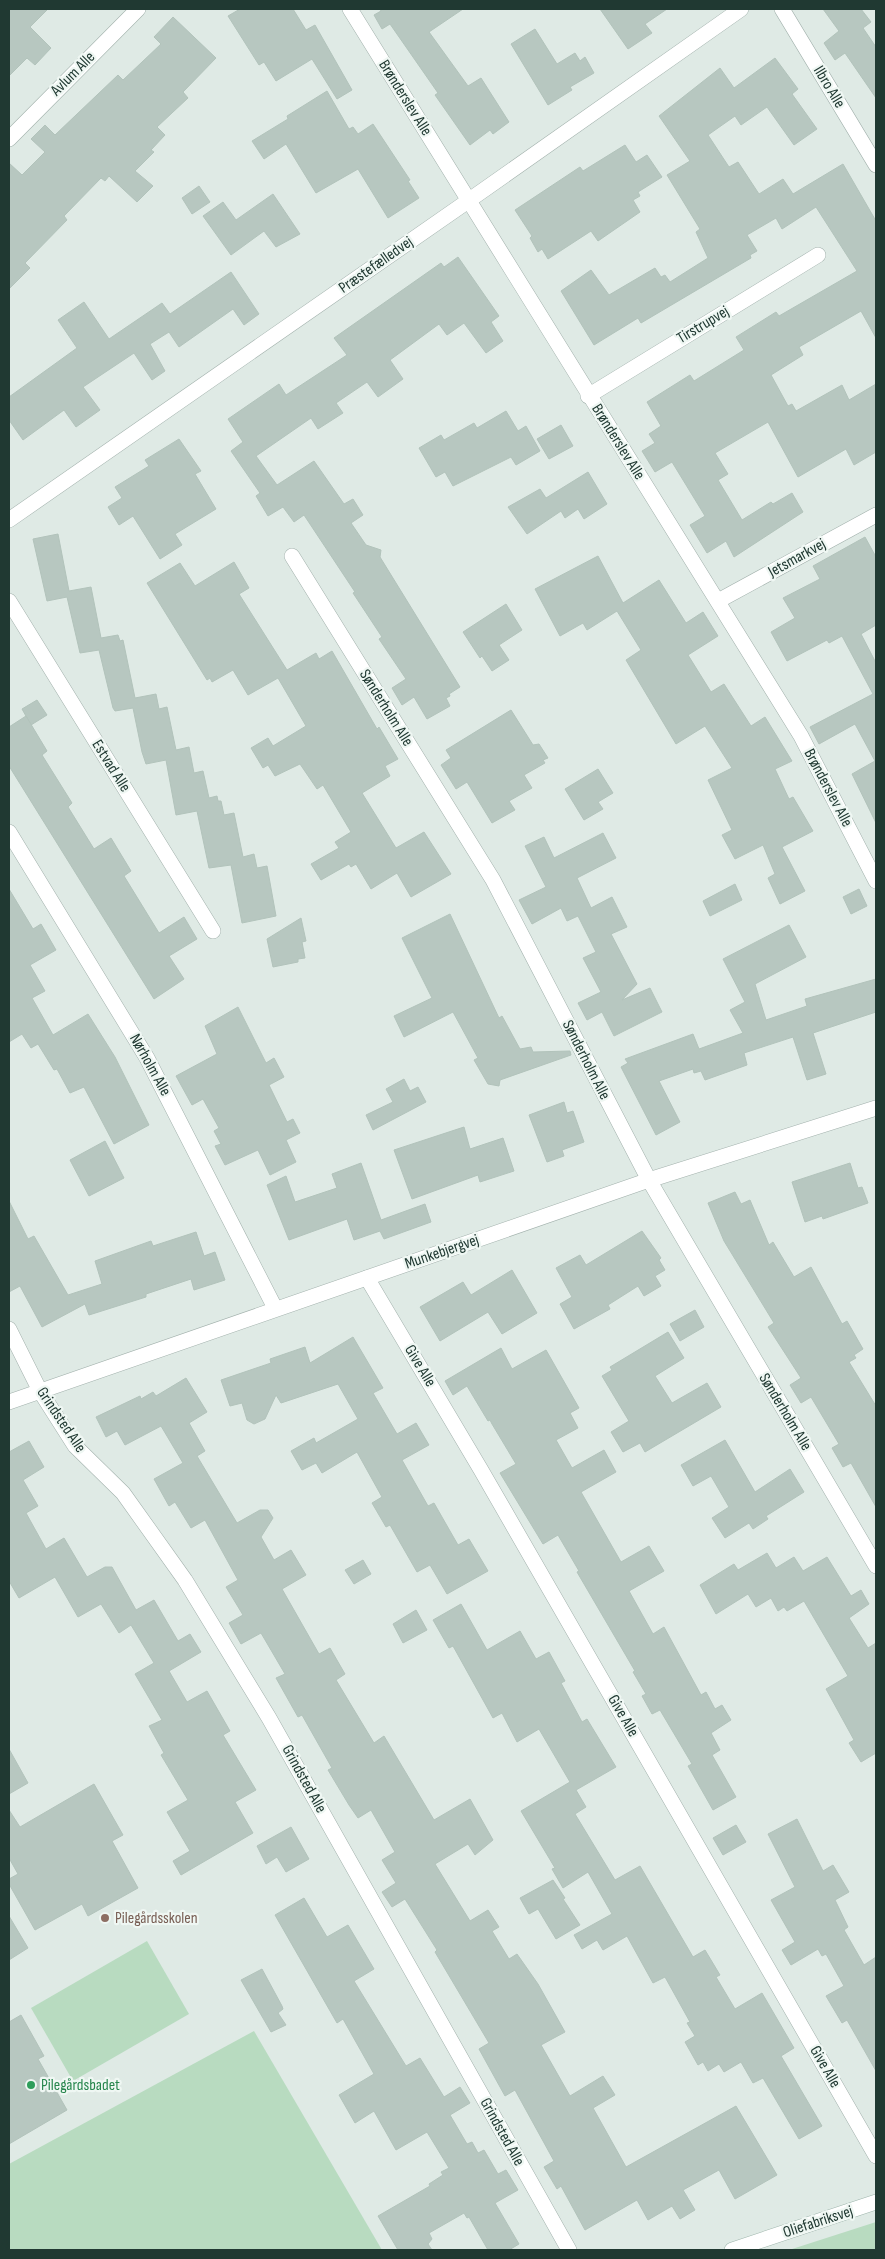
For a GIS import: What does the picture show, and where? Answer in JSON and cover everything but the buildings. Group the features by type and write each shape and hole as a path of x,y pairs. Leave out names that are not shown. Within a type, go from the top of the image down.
{"street":[{"name":"Avlum Alle","path":"9,139 138,9"},
{"name":"Brønderslev Alle","path":"350,9 588,396 801,736 876,881"},
{"name":"Præstefælledvej","path":"9,520 468,202 741,9"},
{"name":"Ilbro Alle","path":"782,9 876,164"},
{"name":"Tirstrupvej","path":"588,396 818,255"},
{"name":"Jetsmarkvej","path":"718,601 876,515"},
{"name":"Sønderholm Alle","path":"292,556 493,880 649,1180 876,1566"},
{"name":"Estvad Alle","path":"9,601 213,931"},
{"name":"Nørholm Alle","path":"9,832 147,1058 276,1308"},
{"name":"Munkebjergvej","path":"9,1402 649,1180 876,1108"},
{"name":"Give Alle","path":"368,1278 876,2156"},
{"name":"Grindsted Alle","path":"9,1329 40,1391 74,1446 123,1492 186,1580 269,1718 569,2250"},
{"name":"Oliefabriksvej","path":"732,2250 876,2202"}],"green space":[{"path":"147,1941 189,2014 73,2081 31,2008"},
{"path":"254,2031 382,2250 9,2250 9,2164"},
{"path":"876,2222 876,2250 789,2250"}],"place":[{"name":"Pilegårdsskolen","path":"105,1918"},
{"name":"Pilegårdsbadet","path":"31,2085"}]}
